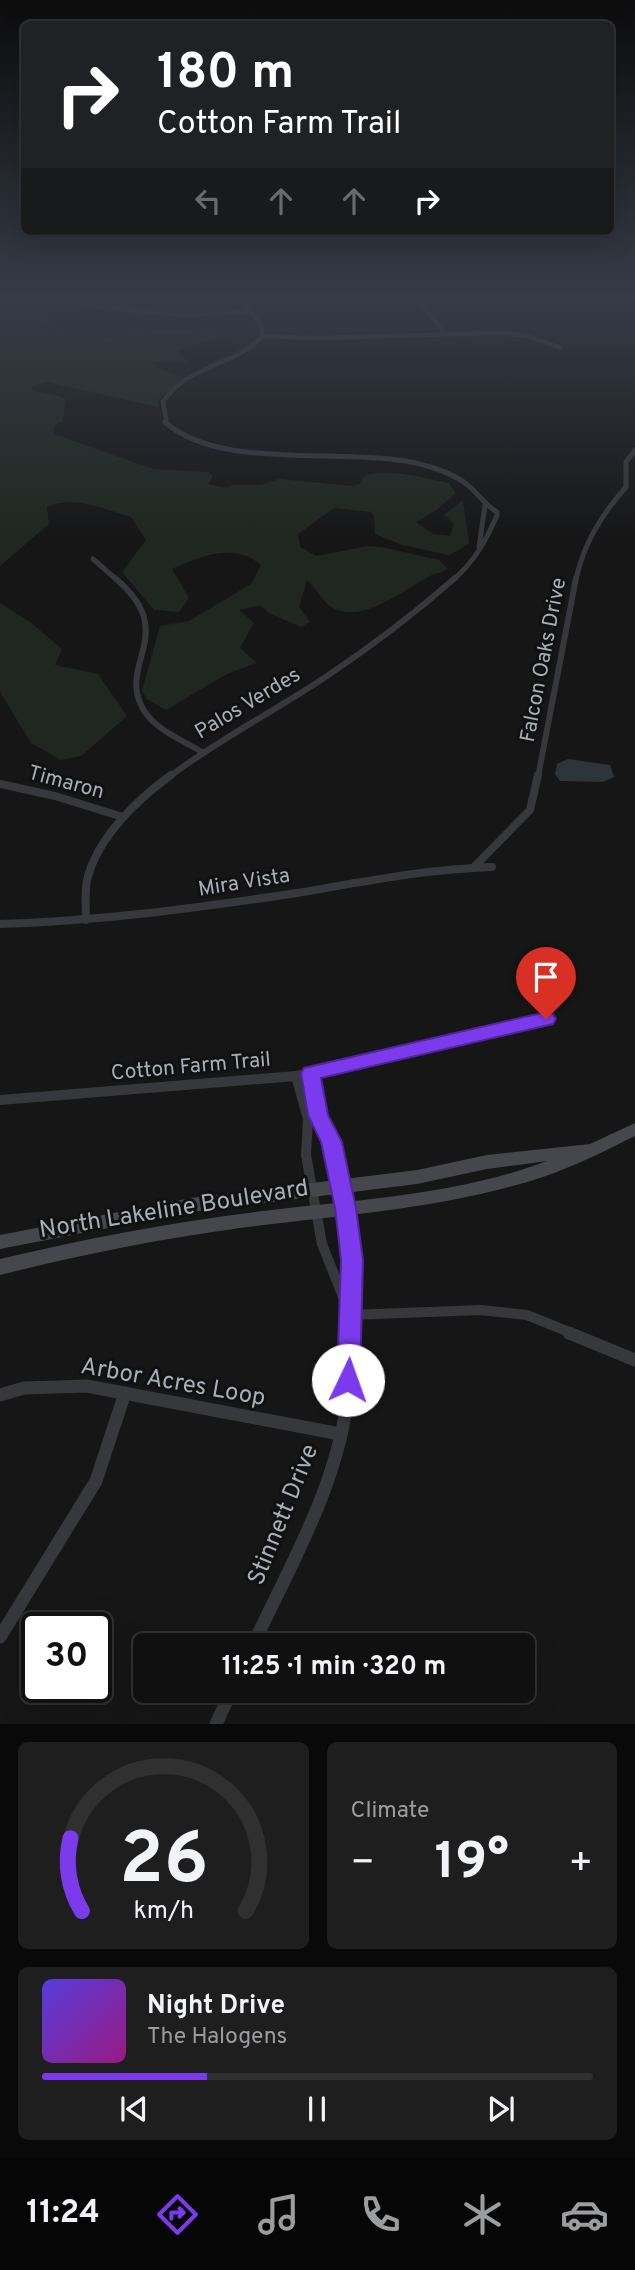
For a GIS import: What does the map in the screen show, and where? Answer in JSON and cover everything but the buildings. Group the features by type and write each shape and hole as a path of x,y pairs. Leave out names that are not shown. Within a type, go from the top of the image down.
{"main road":[{"name":"North Lakeline Boulevard","path":"0,1242 191,1205 341,1187"}],"street":[{"path":"193,378 172,389 161,411 165,422 195,441 238,451 368,456 409,461 461,481 474,490 485,505"},
{"name":"Falcon Oaks Drive","path":"474,867 530,810 549,730 552,698 581,556 608,508 626,487 626,462 635,450"},
{"name":"Palos Verdes","path":"86,920 87,879 93,863 122,817 156,784 202,752 326,677 402,624 469,566 487,538 497,516 497,512 485,505 478,550"},
{"path":"93,559 138,602 145,619 148,640 135,690 137,701 151,720 202,752"},
{"name":"Timaron","path":"0,784 55,796 122,817"},
{"name":"Mira Vista","path":"0,924 30,925 165,914 474,867 492,867"},
{"name":"Cotton Farm Trail","path":"0,1100 296,1076 546,1019"},
{"name":"Stinnett Drive","path":"259,1633 306,1533 333,1462 347,1402 352,1260 345,1208 331,1142 318,1115 310,1073"},
{"name":"Stinnett Drive","path":"296,1076 308,1119 306,1155 322,1244 350,1315"},
{"name":"North Lakeline Boulevard","path":"0,1267 116,1242 236,1221 345,1208 510,1181 573,1161 601,1149 635,1129"},
{"name":"North Lakeline Boulevard","path":"341,1187 417,1177 486,1162 601,1149"},
{"path":"350,1315 481,1310 527,1315 635,1360"},
{"name":"Arbor Acres Loop","path":"0,1395 23,1388 87,1385 340,1434"},
{"path":"0,1637 96,1481 125,1393"},
{"path":"216,1724 226,1703"}],"shaded area":[{"path":"0,378 182,378 158,400 158,407 46,382 32,387 31,390 65,400 63,421 54,426 54,434 153,469 208,472 213,476 208,484 227,488 231,485 261,485 279,479 353,486 359,484 365,475 375,473 407,475 449,483 456,493 435,511 416,522 433,534 450,536 454,524 444,515 463,500 469,544 449,555 402,545 375,534 371,512 334,508 298,534 300,547 317,556 368,546 382,547 439,560 448,569 430,576 382,604 356,612 333,608 307,580 299,607 310,622 301,627 269,613 260,605 239,610 254,623 240,648 257,663 227,674 166,710 147,699 142,691 160,626 189,621 251,584 261,565 240,554 228,553 205,556 183,564 172,569 189,598 179,612 154,610 122,572 146,540 131,517 89,504 68,502 47,507 49,524 0,566"},
{"path":"0,603 30,622 62,649 55,665 98,674 127,716 81,756 61,760 31,743 0,692"},
{"path":"568,759 610,765 614,777 603,782 560,781 555,774 557,764"}],"route":[{"path":"348,1380 352,1260 345,1208 331,1142 318,1115 310,1073 546,1019"}]}
